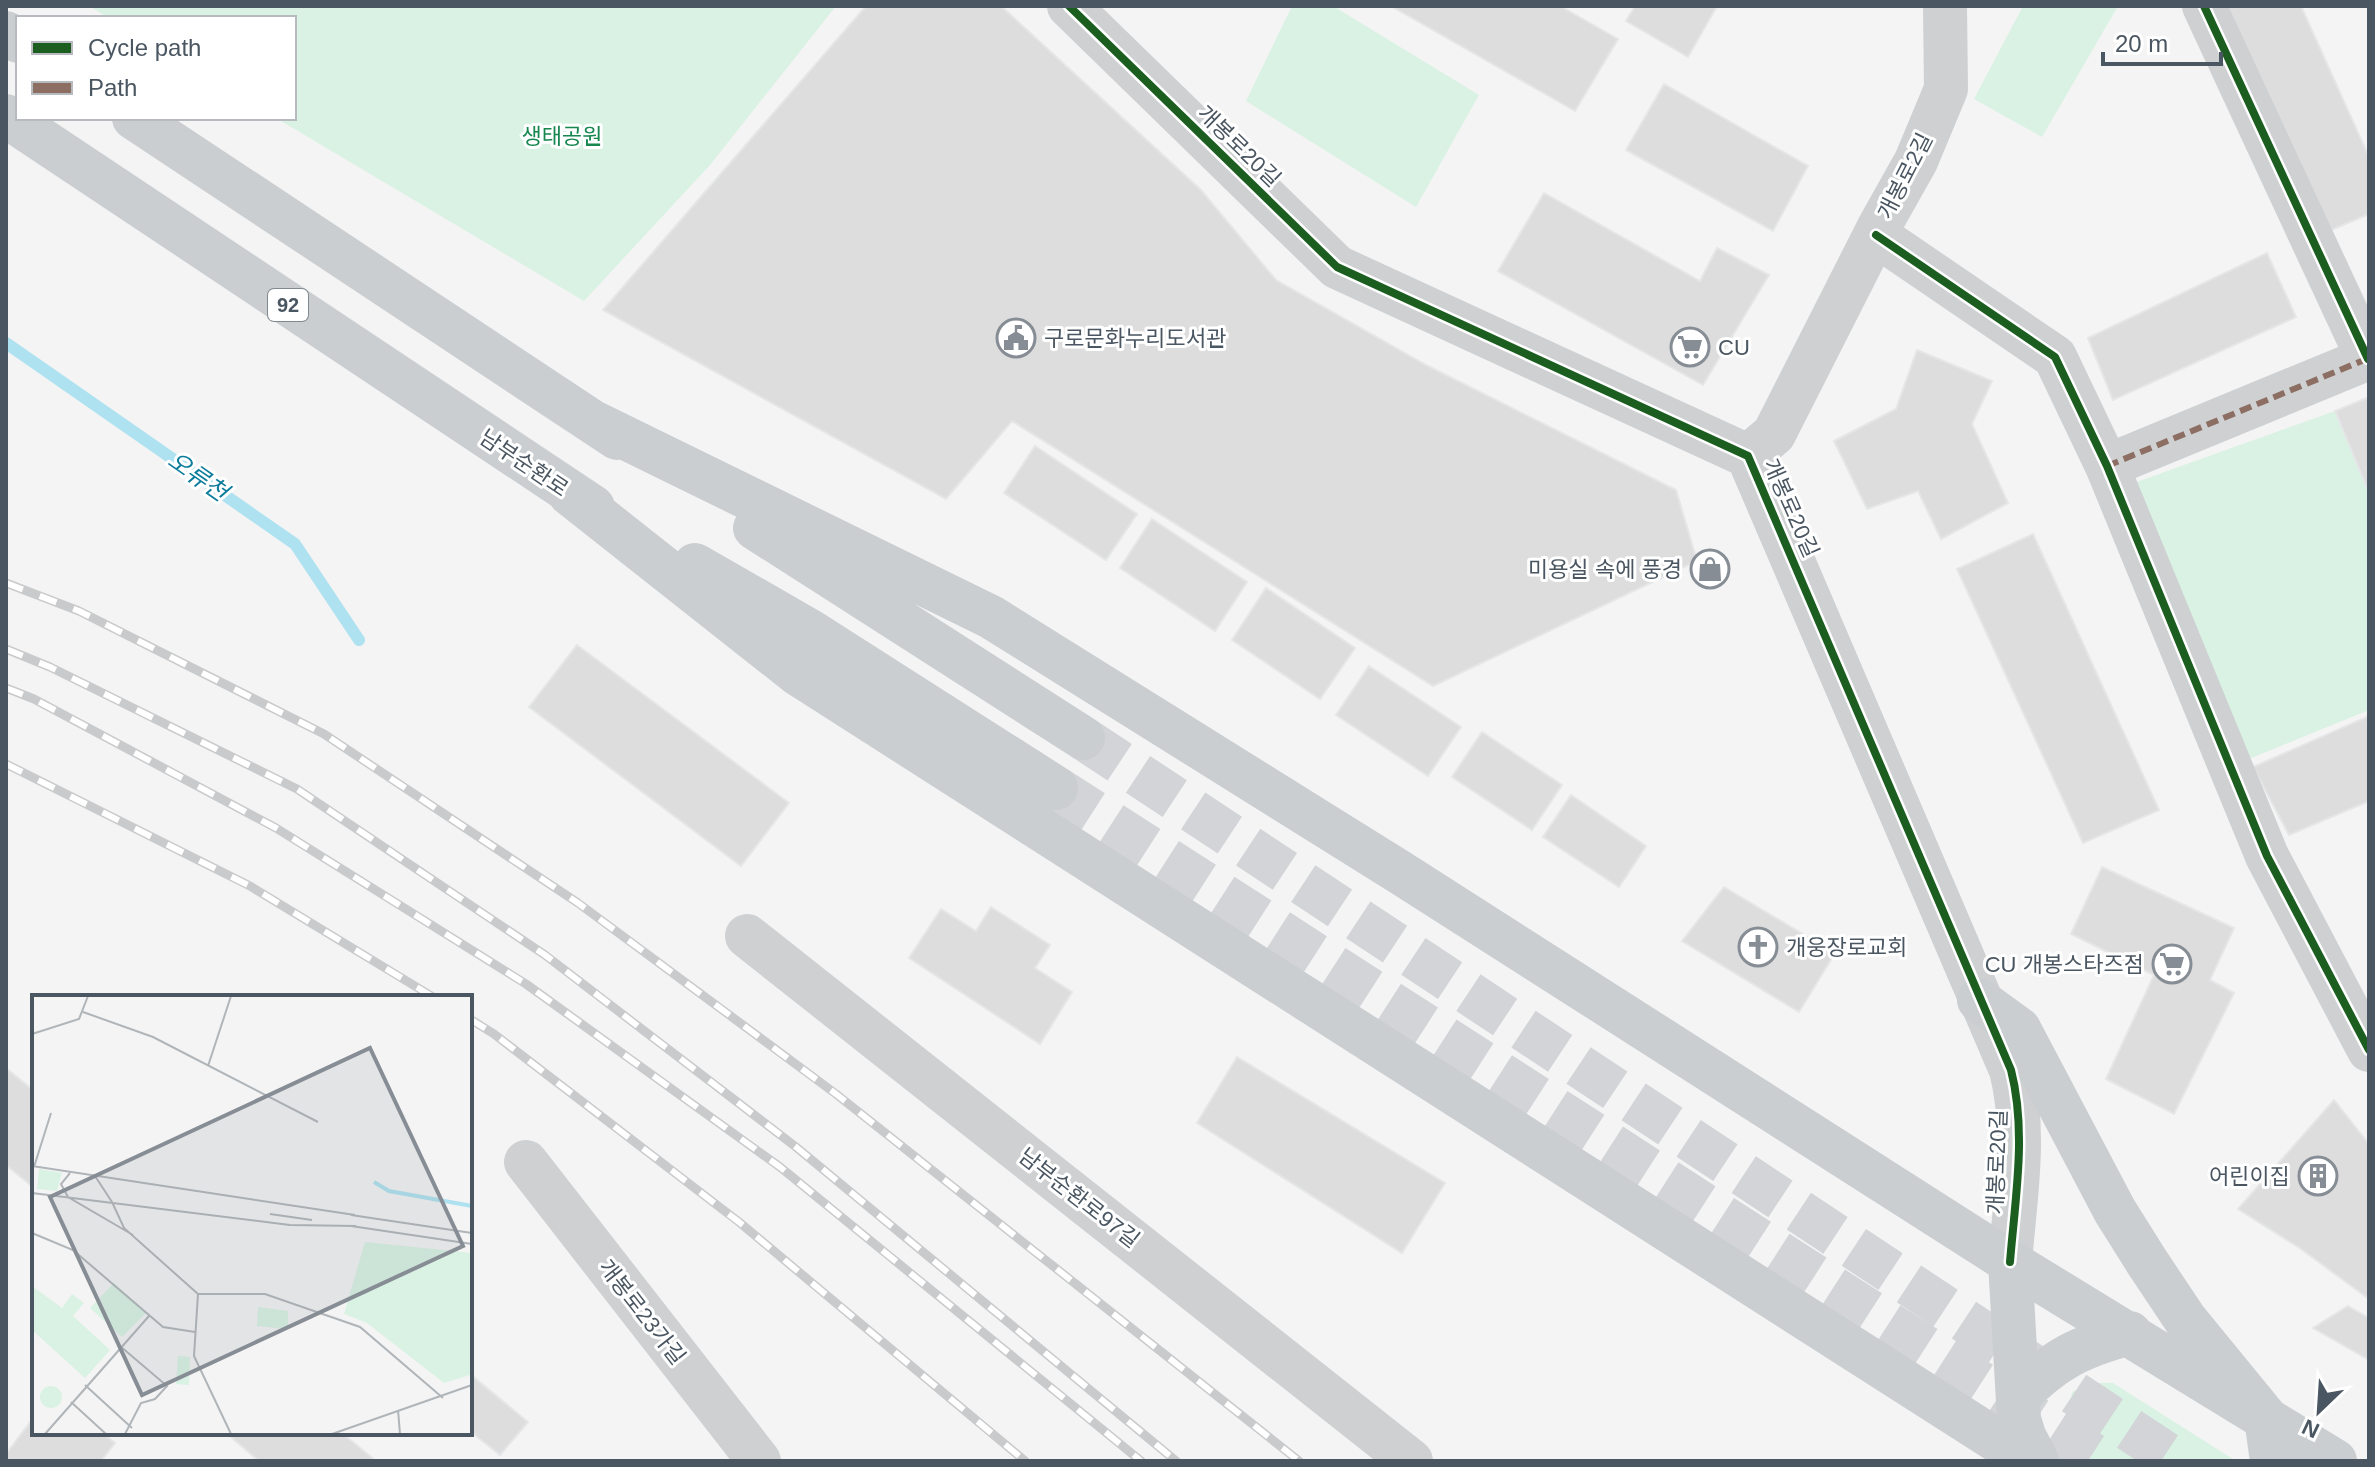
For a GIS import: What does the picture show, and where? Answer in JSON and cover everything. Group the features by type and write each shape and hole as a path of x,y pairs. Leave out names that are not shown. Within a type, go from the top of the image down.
{"main road":[{"name":"남부순환로","path":"6,116 570,494 810,631 1056,788"},
{"path":"137,120 593,422 1083,738"},
{"path":"593,422 991,617 1401,873 2010,1262 2335,1461"},
{"path":"570,494 798,674 2029,1461"},
{"path":"1979,1000 2019,1029 2115,1211 2147,1262 2185,1319 2266,1418 2272,1461"},
{"path":"2010,1262 2019,1419 2037,1461"},
{"path":"2018,1396 2044,1370 2076,1350 2130,1333"}],"street":[{"name":"개봉로20길","path":"1069,6 1337,267 1748,456 2011,1070 2018,1102 2019,1132 2010,1262"},
{"name":"개봉로2길","path":"1748,456 1774,434 1916,161 1946,89 1945,6"},
{"path":"2107,466 2368,359 2204,6"},
{"path":"1876,235 2055,357 2107,466 2267,856 2369,1050"},
{"name":"남부순환로97길","path":"747,936 1411,1461"},
{"name":"개봉로23가길","path":"526,1162 759,1461"}],"green space":[{"name":"생태공원","path":"89,6 836,6 710,165 584,301 279,120 296,120 296,16 106,16"},
{"path":"1292,6 1333,6 1479,95 1416,207 1246,101"},
{"path":"2023,6 2118,6 2042,137 1974,99"},
{"path":"2335,411 2369,493 2369,710 2229,767 2117,489"},
{"path":"2093,1383 2113,1383 2236,1461 2081,1461 2077,1458 2067,1430 2072,1392"}],"building":[{"name":"구로문화누리도서관","path":"866,6 1001,6 1201,190 1276,280 1428,366 1676,490 1697,561 1433,686 1012,421 946,499 603,310"},
{"path":"1391,6 1560,6 1618,39 1575,111"},
{"path":"1635,6 1717,6 1688,57 1626,21"},
{"path":"2222,6 2301,6 2369,157 2369,214 2322,234"},
{"path":"1664,84 1808,166 1773,231 1626,150"},
{"path":"1544,193 1700,281 1717,248 1769,275 1703,385 1498,271"},
{"path":"2267,253 2296,317 2113,400 2088,338"},
{"path":"1917,350 1992,381 1972,424 2008,503 1941,539 1918,491 1867,509 1834,441 1896,409"},
{"path":"2369,397 2369,493 2335,411"},
{"path":"1035,446 1137,514 1106,560 1004,493"},
{"path":"1152,519 1247,582 1215,631 1120,568"},
{"path":"2033,534 2159,810 2083,843 1957,569"},
{"path":"1266,588 1355,648 1320,699 1232,640"},
{"path":"577,645 789,803 741,866 529,707"},
{"path":"1369,666 1461,727 1428,776 1336,715"},
{"path":"2369,716 2369,801 2289,835 2253,767"},
{"path":"1482,732 1562,785 1532,830 1452,777"},
{"path":"1571,795 1646,846 1619,887 1543,837"},
{"path":"2102,867 2234,928 2210,980 2234,993 2174,1114 2106,1079 2154,975 2071,934"},
{"name":"개웅장로교회","path":"1724,887 1835,953 1799,1012 1682,941"},
{"path":"991,907 1050,945 1035,968 1072,992 1040,1044 909,958 941,909 976,931"},
{"path":"1237,1057 1445,1183 1402,1253 1197,1123"},
{"path":"6,1068 32,1089 32,1186 6,1165"},
{"name":"어린이집","path":"2334,1100 2369,1144 2369,1299 2301,1249 2238,1209"},
{"path":"2348,1306 2369,1318 2369,1360 2313,1328"},
{"path":"472,1376 528,1422 500,1455 472,1433"},
{"path":"32,1420 32,1435 105,1435 115,1443 101,1461 6,1461 6,1454"},
{"path":"228,1435 344,1435 376,1461 259,1461"}],"waterway":[{"name":"오류천","path":"6,343 295,544 359,640"}],"tunnel":[{"path":"1083,738 2177,1461"},
{"path":"1056,788 2102,1461"}],"railway":[{"path":"6,583 79,611 324,734 578,903 836,1094 1299,1461"},
{"path":"6,649 50,667 297,789 545,955 796,1147 1176,1461"},
{"path":"6,688 34,699 276,828 526,984 780,1167 1141,1461"},
{"path":"6,764 250,886 430,995"},
{"path":"472,1020 739,1222 1025,1461"}],"marked path":[{"path":"2107,466 2369,358"}],"cycle path":[{"path":"1069,6 1337,267 1748,456 2011,1070 2019,1141 2010,1262"},
{"path":"2204,6 2368,359"},
{"path":"1876,235 2055,357 2107,466 2267,856 2369,1050"}],"place":[{"name":"구로문화누리도서관","path":"1016,338"},
{"name":"CU","path":"1690,347"},
{"name":"미용실 속에 풍경","path":"1710,569"},
{"name":"개웅장로교회","path":"1758,947"},
{"name":"CU 개봉스타즈점","path":"2172,964"},
{"name":"어린이집","path":"2318,1176"}]}
